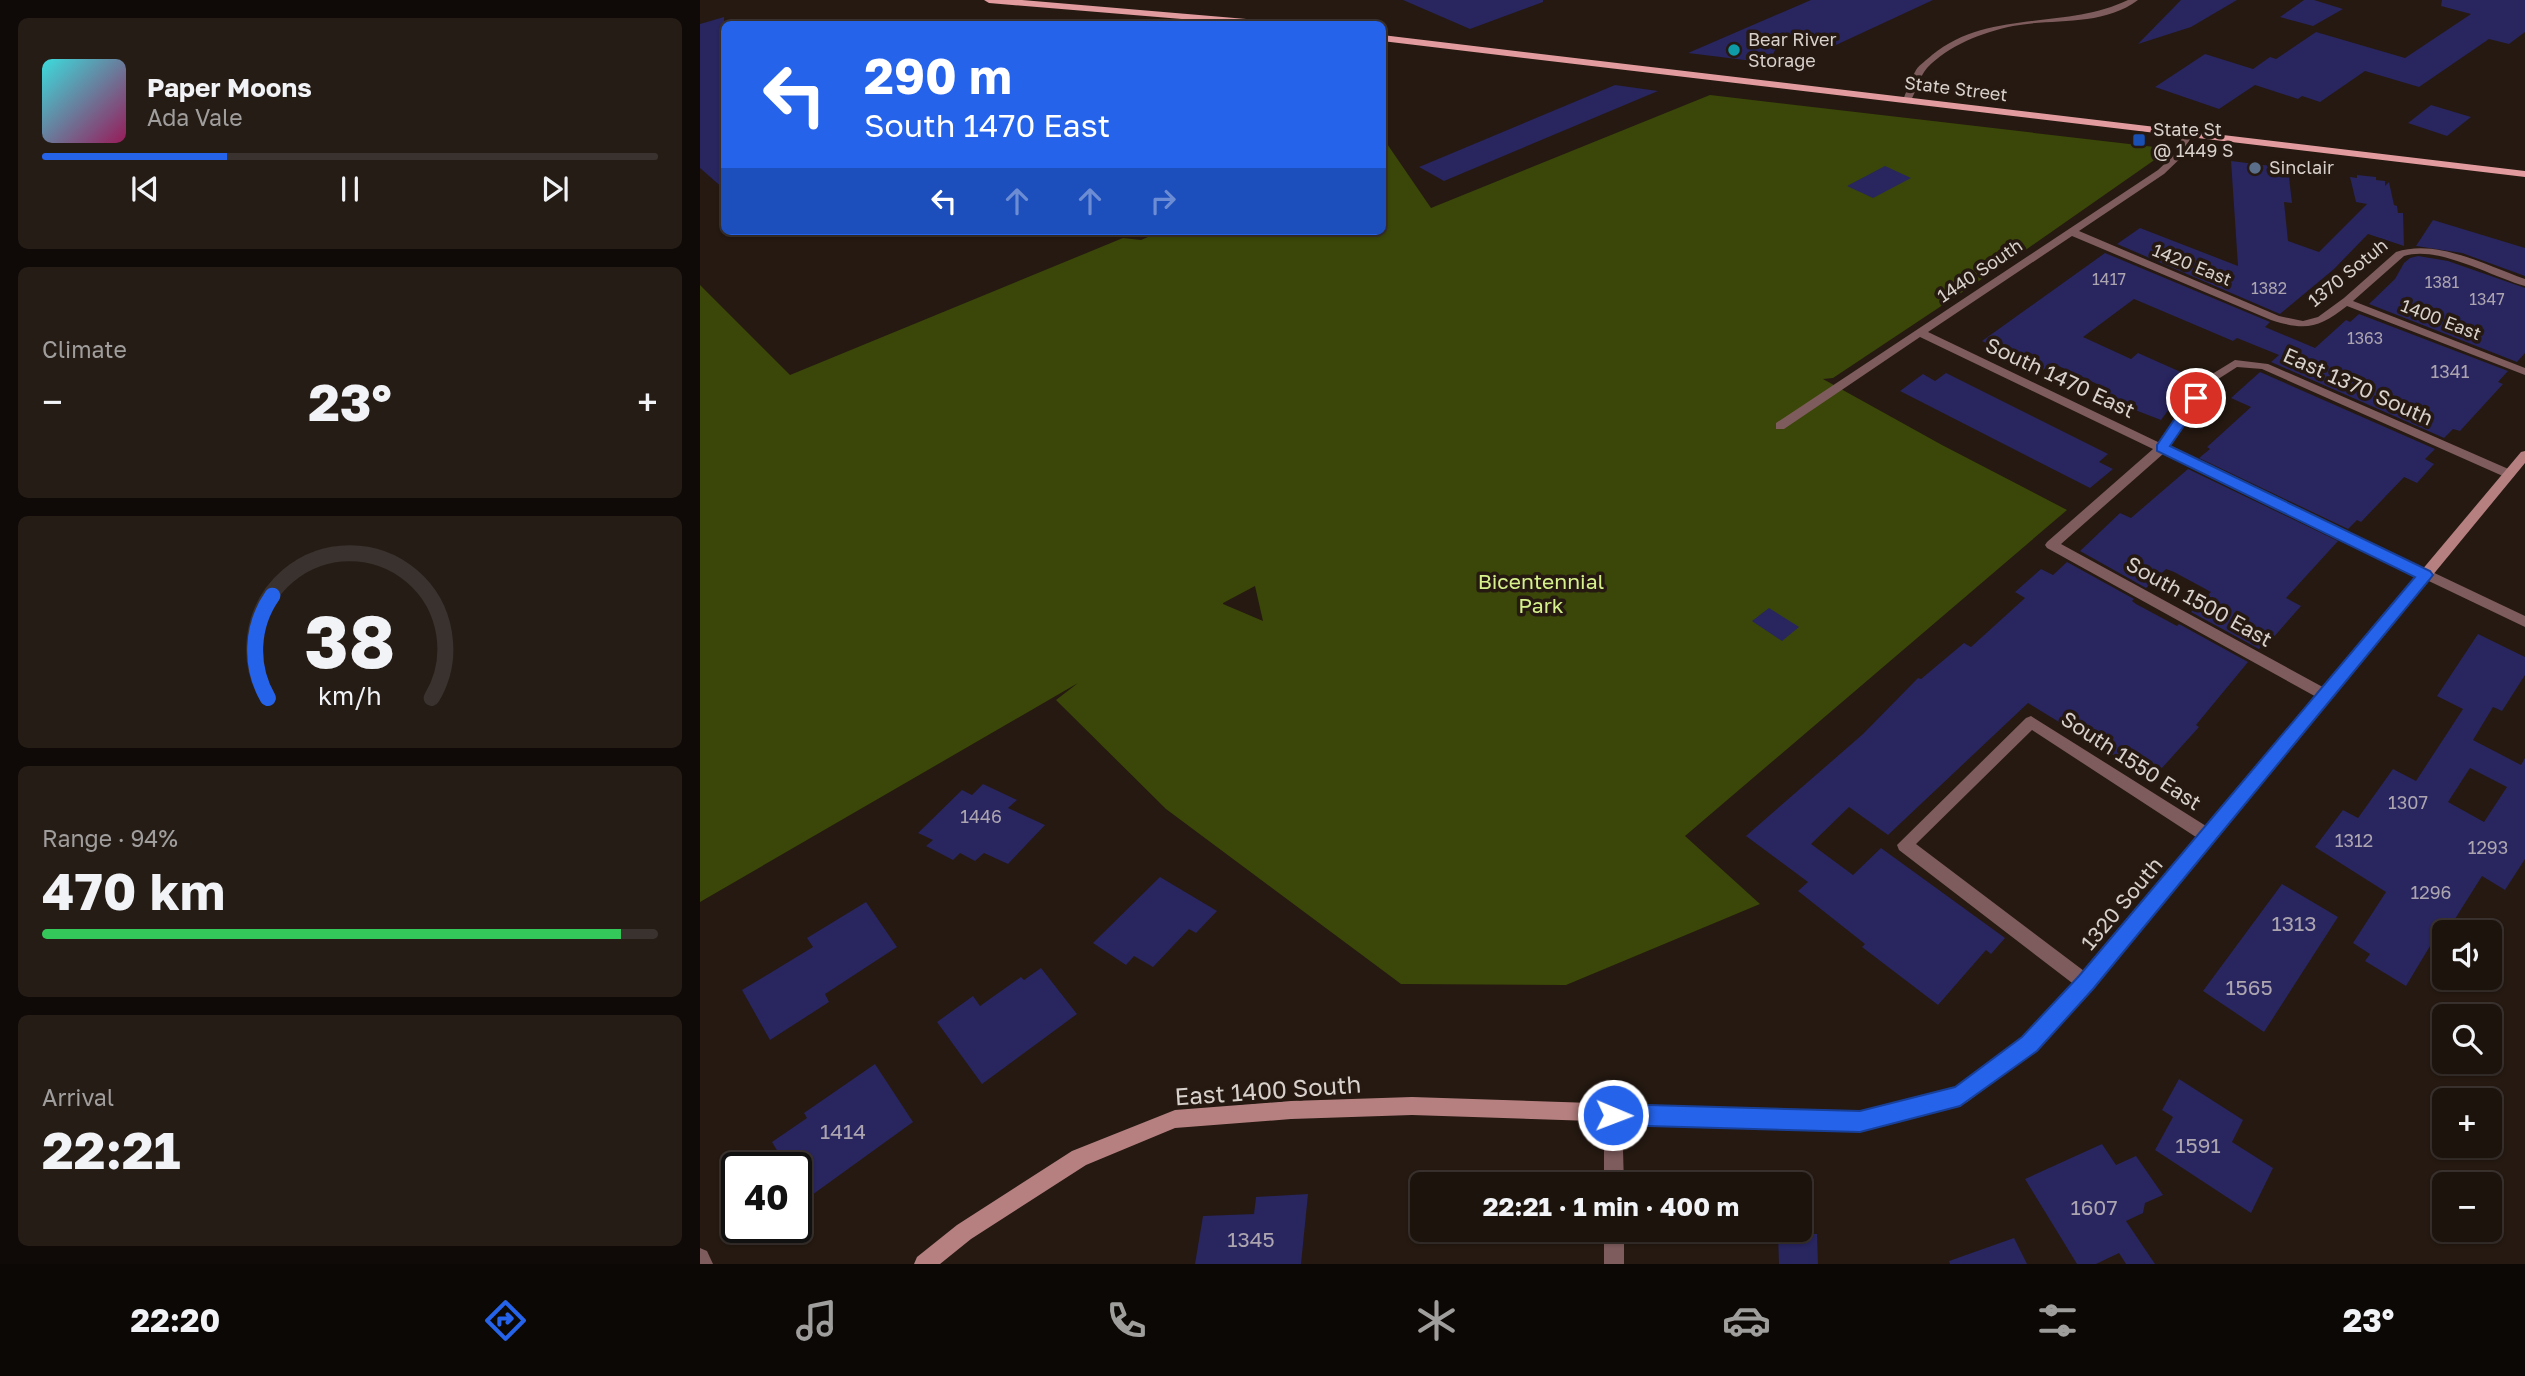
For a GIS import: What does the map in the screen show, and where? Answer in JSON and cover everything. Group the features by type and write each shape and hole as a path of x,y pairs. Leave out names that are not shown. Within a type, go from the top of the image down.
{"main road":[{"path":"989,0 1235,21"},
{"name":"State Street","path":"1386,38 2525,174"}],"street":[{"path":"1907,100 1921,69 1947,47 1970,36 2013,24 2073,19 2109,12 2134,0"},
{"name":"1440 South","path":"1780,426 2172,164 2183,148 2187,134"},
{"name":"1420 East","path":"2070,231 2275,318 2302,324"},
{"name":"1370 Sotuh","path":"2302,324 2319,321 2403,251 2416,249 2525,283"},
{"name":"1400 East","path":"2344,301 2525,372"},
{"name":"South 1470 East","path":"1920,333 2525,622"},
{"name":"East 1370 South","path":"2052,545 2162,448 2208,381 2235,363 2264,366 2508,474"},
{"name":"1320 South","path":"1613,1115 1860,1121 1960,1096 2029,1044 2086,983 2525,455"},
{"name":"South 1500 East","path":"2052,545 2325,695"},
{"name":"South 1550 East","path":"2086,983 1905,845 2031,722 2208,836"},
{"name":"East 1400 South","path":"924,1264 964,1232 1079,1158 1175,1119 1292,1110 1412,1106 1613,1115"},
{"path":"1613,1115 1614,1172"},
{"path":"1614,1242 1614,1264"},
{"path":"700,1258 703,1264"}],"green space":[{"name":"Bicentennial Park","path":"1710,95 2161,149 2163,154 2027,249 1833,378 1823,379 2067,510 1685,836 1760,904 1566,985 1401,984 1166,809 1056,700 1078,683 700,902 700,285 790,375 1123,238 1141,240 1153,235 1386,235 1386,142 1431,208","holes":["1255,586 1263,621 1223,604"]}],"building":[{"path":"1403,0 1543,0 1543,2 1470,29"},
{"path":"1811,0 1933,0 1836,45 1806,34 1797,38 1783,33 1769,63 1688,53"},
{"path":"2181,0 2237,0 2191,27 2138,44"},
{"path":"2304,0 2314,0 2343,9 2313,26 2280,17"},
{"path":"2442,0 2525,0 2525,32 2509,44 2489,39 2419,87 2365,71 2320,102 2302,96 2298,99 2255,85 2219,109 2155,87 2205,54 2253,69 2270,57 2276,59 2316,32 2405,58 2471,14 2441,6"},
{"path":"724,17 724,21 721,21 721,186 700,168 700,24"},
{"path":"1615,85 1658,91 1444,181 1419,167"},
{"path":"2431,105 2471,117 2447,136 2408,123"},
{"path":"2231,161 2288,168 2292,203 2284,202 2288,241 2319,252 2367,204 2356,202 2350,177 2376,177 2376,180 2385,181 2385,186 2389,182 2394,205 2397,206 2398,213 2403,213 2404,246 2368,234 2334,269 2280,314 2117,244 2140,228 2238,266"},
{"path":"1885,166 1911,178 1873,198 1847,186"},
{"path":"2433,220 2525,248 2525,276 2462,253 2416,246"},
{"path":"2105,253 2270,322 2265,327 2315,348 2346,320 2350,322 2359,314 2508,371 2498,382 2503,384 2460,431 2453,429 2444,438 2271,362 2279,355 2237,338 2233,341 2134,299 2083,337 2131,359 2138,353 2192,377 2161,420 2135,410 2131,412 2098,397 2108,389 2052,363 2043,370 1982,341"},
{"path":"2418,256 2448,261 2525,288 2525,353 2517,362 2369,304 2395,279 2404,263"},
{"path":"2260,372 2435,449 2425,459 2434,464 2417,483 2404,477 2361,522 2357,520 2348,529 2199,458 2210,449 2207,447 2251,407 2231,398"},
{"path":"1946,373 2108,454 2099,462 2113,469 2090,488 1900,391 1923,374 1935,381"},
{"path":"2188,469 2338,541 2286,598 2301,606 2265,647 2263,645 2259,649 2191,612 2211,592 2174,572 2166,569 2146,588 2080,551 2120,513 2131,518"},
{"path":"2067,562 2134,599 2132,601 2136,604 2248,662 2196,725 2199,727 2152,779 2028,703 1888,835 1849,807 1811,844 1853,875 1881,848 2005,938 1991,954 1986,950 1938,1005 1862,947 1865,944 1798,891 1808,882 1746,836 1863,734 1918,678 1921,679 1964,643 1971,647 2025,598 2015,592 2041,569 2053,575"},
{"path":"1769,608 1799,627 1782,641 1752,621"},
{"path":"2478,634 2525,657 2525,675 2502,711 2493,707 2473,740 2521,765 2525,758 2525,859 2505,890 2482,876 2454,920 2432,920 2432,943 2406,986 2365,961 2370,954 2353,943 2386,892 2315,847 2343,810 2358,818 2393,769 2416,781 2463,709 2437,696","holes":["2470,768 2507,787 2484,822 2448,802"]},
{"path":"983,784 1017,800 1008,808 1045,825 1008,864 984,853 975,861 960,853 953,860 926,846 933,840 918,833 962,790 972,795"},
{"path":"1160,877 1217,911 1196,933 1189,929 1153,967 1134,956 1126,965 1093,943"},
{"path":"2282,884 2338,917 2264,1032 2203,991"},
{"path":"866,902 897,947 825,994 829,1002 770,1040 742,990 813,947 807,938"},
{"path":"1041,968 1077,1014 982,1084 937,1022 973,996 980,1006 1021,977 1024,980"},
{"path":"875,1064 913,1122 812,1195 812,1152 778,1152 772,1142 807,1118 804,1113"},
{"path":"2179,1079 2243,1120 2232,1142 2273,1168 2251,1213 2155,1150 2173,1117 2162,1110"},
{"path":"2102,1144 2116,1165 2136,1156 2163,1195 2145,1203 2143,1213 2126,1221 2155,1264 2126,1264 2119,1253 2096,1264 2077,1264 2025,1179"},
{"path":"1308,1194 1301,1264 1195,1264 1203,1216 1254,1214 1256,1197"},
{"path":"1812,1234 1817,1234 1818,1264 1779,1264 1778,1242 1812,1242"},
{"path":"2014,1238 2027,1264 1950,1264 1949,1261"}],"place":[{"name":"Bear River Storage","path":"1734,50"},
{"name":"State St @ 1449 S","path":"2139,140"},
{"name":"Sinclair","path":"2255,168"}],"route":[{"path":"1613,1115 1860,1121 1960,1096 2029,1044 2086,983 2425,575 2162,448 2196,398"}]}
